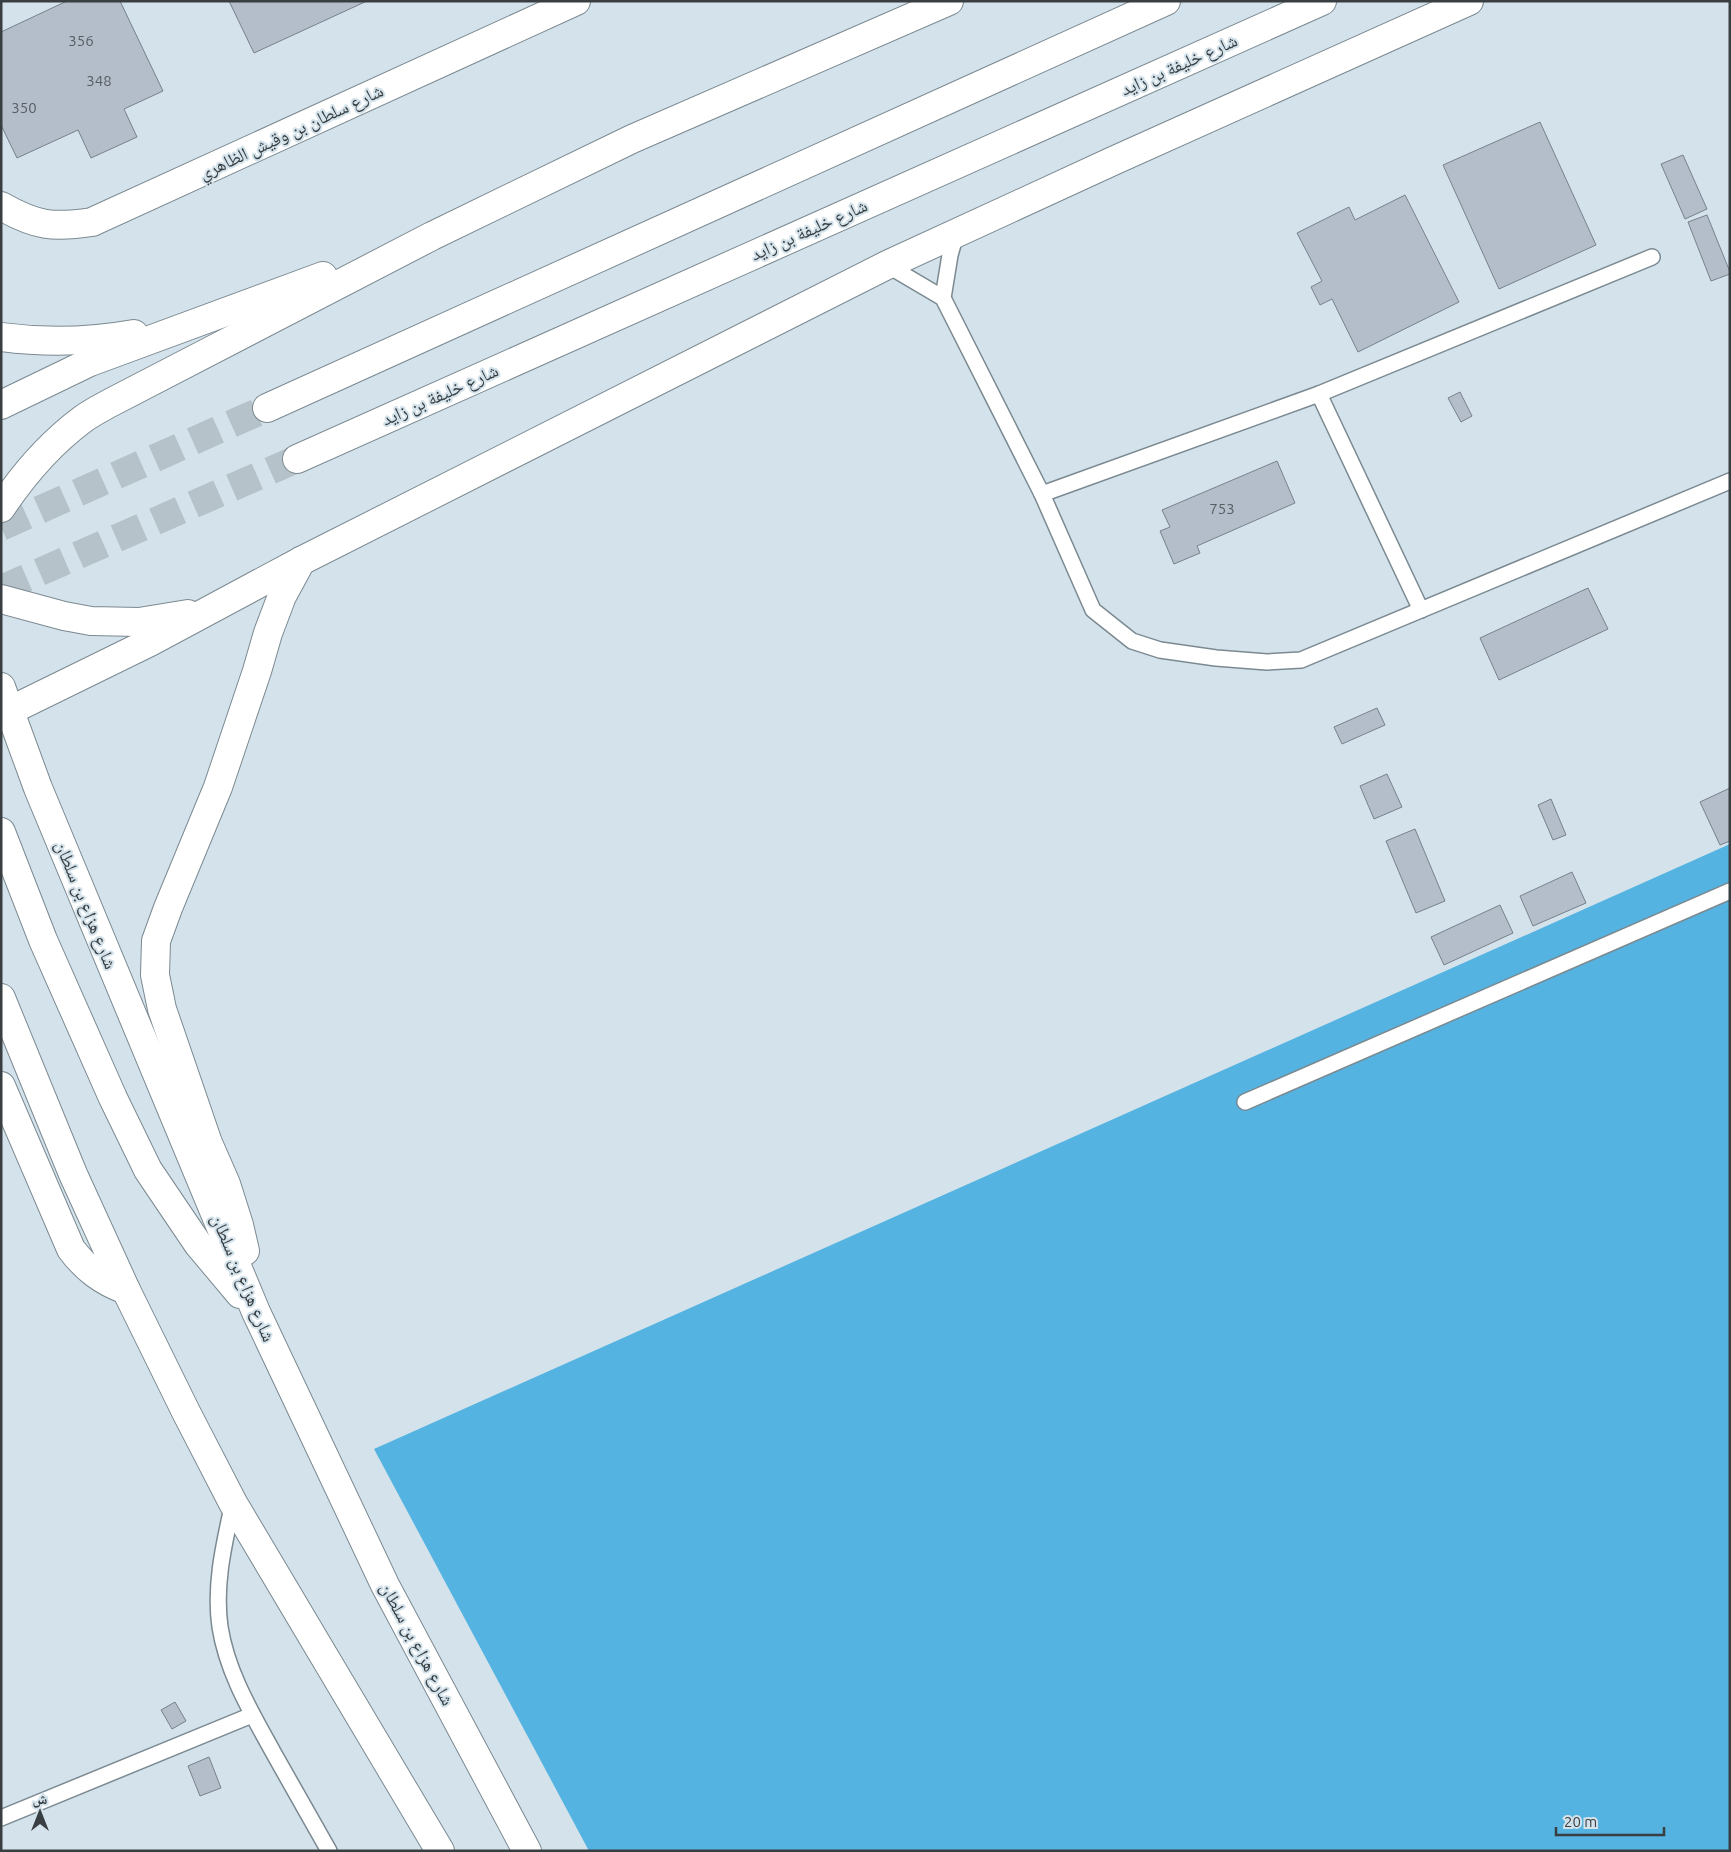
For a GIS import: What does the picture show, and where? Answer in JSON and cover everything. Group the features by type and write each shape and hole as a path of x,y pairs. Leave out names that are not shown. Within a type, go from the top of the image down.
{"main road":[{"name":"شارع سلطان بن وقيش الظاهري","path":"1,206 22,218 44,225 68,226 92,222 523,12 576,1"},
{"path":"1,508 18,484 51,447 83,418 432,236 632,139 949,1"},
{"path":"267,408 1166,1"},
{"name":"شارع خليفة بن زايد","path":"297,459 1322,1"},
{"path":"4,705 214,609 300,561 887,265 1113,160 1469,1"},
{"path":"1,337 64,342 103,339 142,332 432,236"},
{"path":"1,405 90,362 432,236"},
{"path":"256,1312 249,1268 239,1225 226,1184 208,1143 162,1009 155,975 156,941 218,787 268,633 282,596 300,561"},
{"path":"1,599 64,616 91,621 140,622 214,609"},
{"name":"شارع هزاع بن سلطان","path":"4,705 256,1312 385,1585 527,1851"},
{"path":"1,832 43,940 113,1098 148,1170 198,1244 256,1312"},
{"path":"1,998 73,1174 126,1290 186,1412 233,1503 440,1851"},
{"path":"1,1086 71,1249 81,1263 94,1275 109,1284 126,1290"}],"lane":[{"path":"943,298 947,270 956,234"},
{"path":"1042,494 1319,394 1652,257"},
{"path":"887,265 943,298 1042,494 1093,610 1132,642 1160,650 1216,658 1267,662 1301,660 1730,481"},
{"path":"1319,394 1421,610"},
{"path":"1245,1102 1730,891"},
{"path":"233,1503 222,1548 219,1590 220,1627 230,1666 252,1715 329,1851"},
{"path":"1,1818 252,1715"}],"shaded area":[{"path":"1730,844 1730,1851 589,1851 374,1449"}],"building":[{"path":"67,1 120,1 163,91 124,109 137,137 91,158 78,130 17,158 1,125 1,32"},
{"path":"229,1 367,1 254,53"},
{"path":"1540,122 1596,245 1499,289 1443,165"},
{"path":"1683,155 1707,209 1685,219 1661,164"},
{"path":"1405,195 1459,302 1358,352 1332,299 1320,305 1311,287 1322,281 1297,233 1349,207 1355,220"},
{"path":"1707,215 1730,272 1730,274 1711,281 1688,222"},
{"path":"1460,392 1472,416 1461,422 1448,398"},
{"path":"1277,461 1295,503 1197,546 1200,553 1174,564 1160,531 1170,527 1162,510"},
{"path":"1588,588 1608,629 1499,680 1480,638"},
{"path":"1377,708 1385,725 1342,744 1334,727"},
{"path":"1387,774 1402,807 1374,819 1360,786"},
{"path":"1730,788 1730,841 1720,845 1700,802"},
{"path":"1551,799 1566,835 1553,840 1538,805"},
{"path":"1415,829 1445,901 1416,913 1386,841"},
{"path":"1572,872 1586,903 1533,926 1520,896"},
{"path":"1500,905 1513,933 1444,965 1431,937"},
{"path":"175,1702 186,1721 172,1729 161,1710"},
{"path":"209,1757 221,1788 200,1796 188,1766"}],"tunnel":[{"path":"1,527 267,408"},
{"path":"1,589 297,459"}]}
